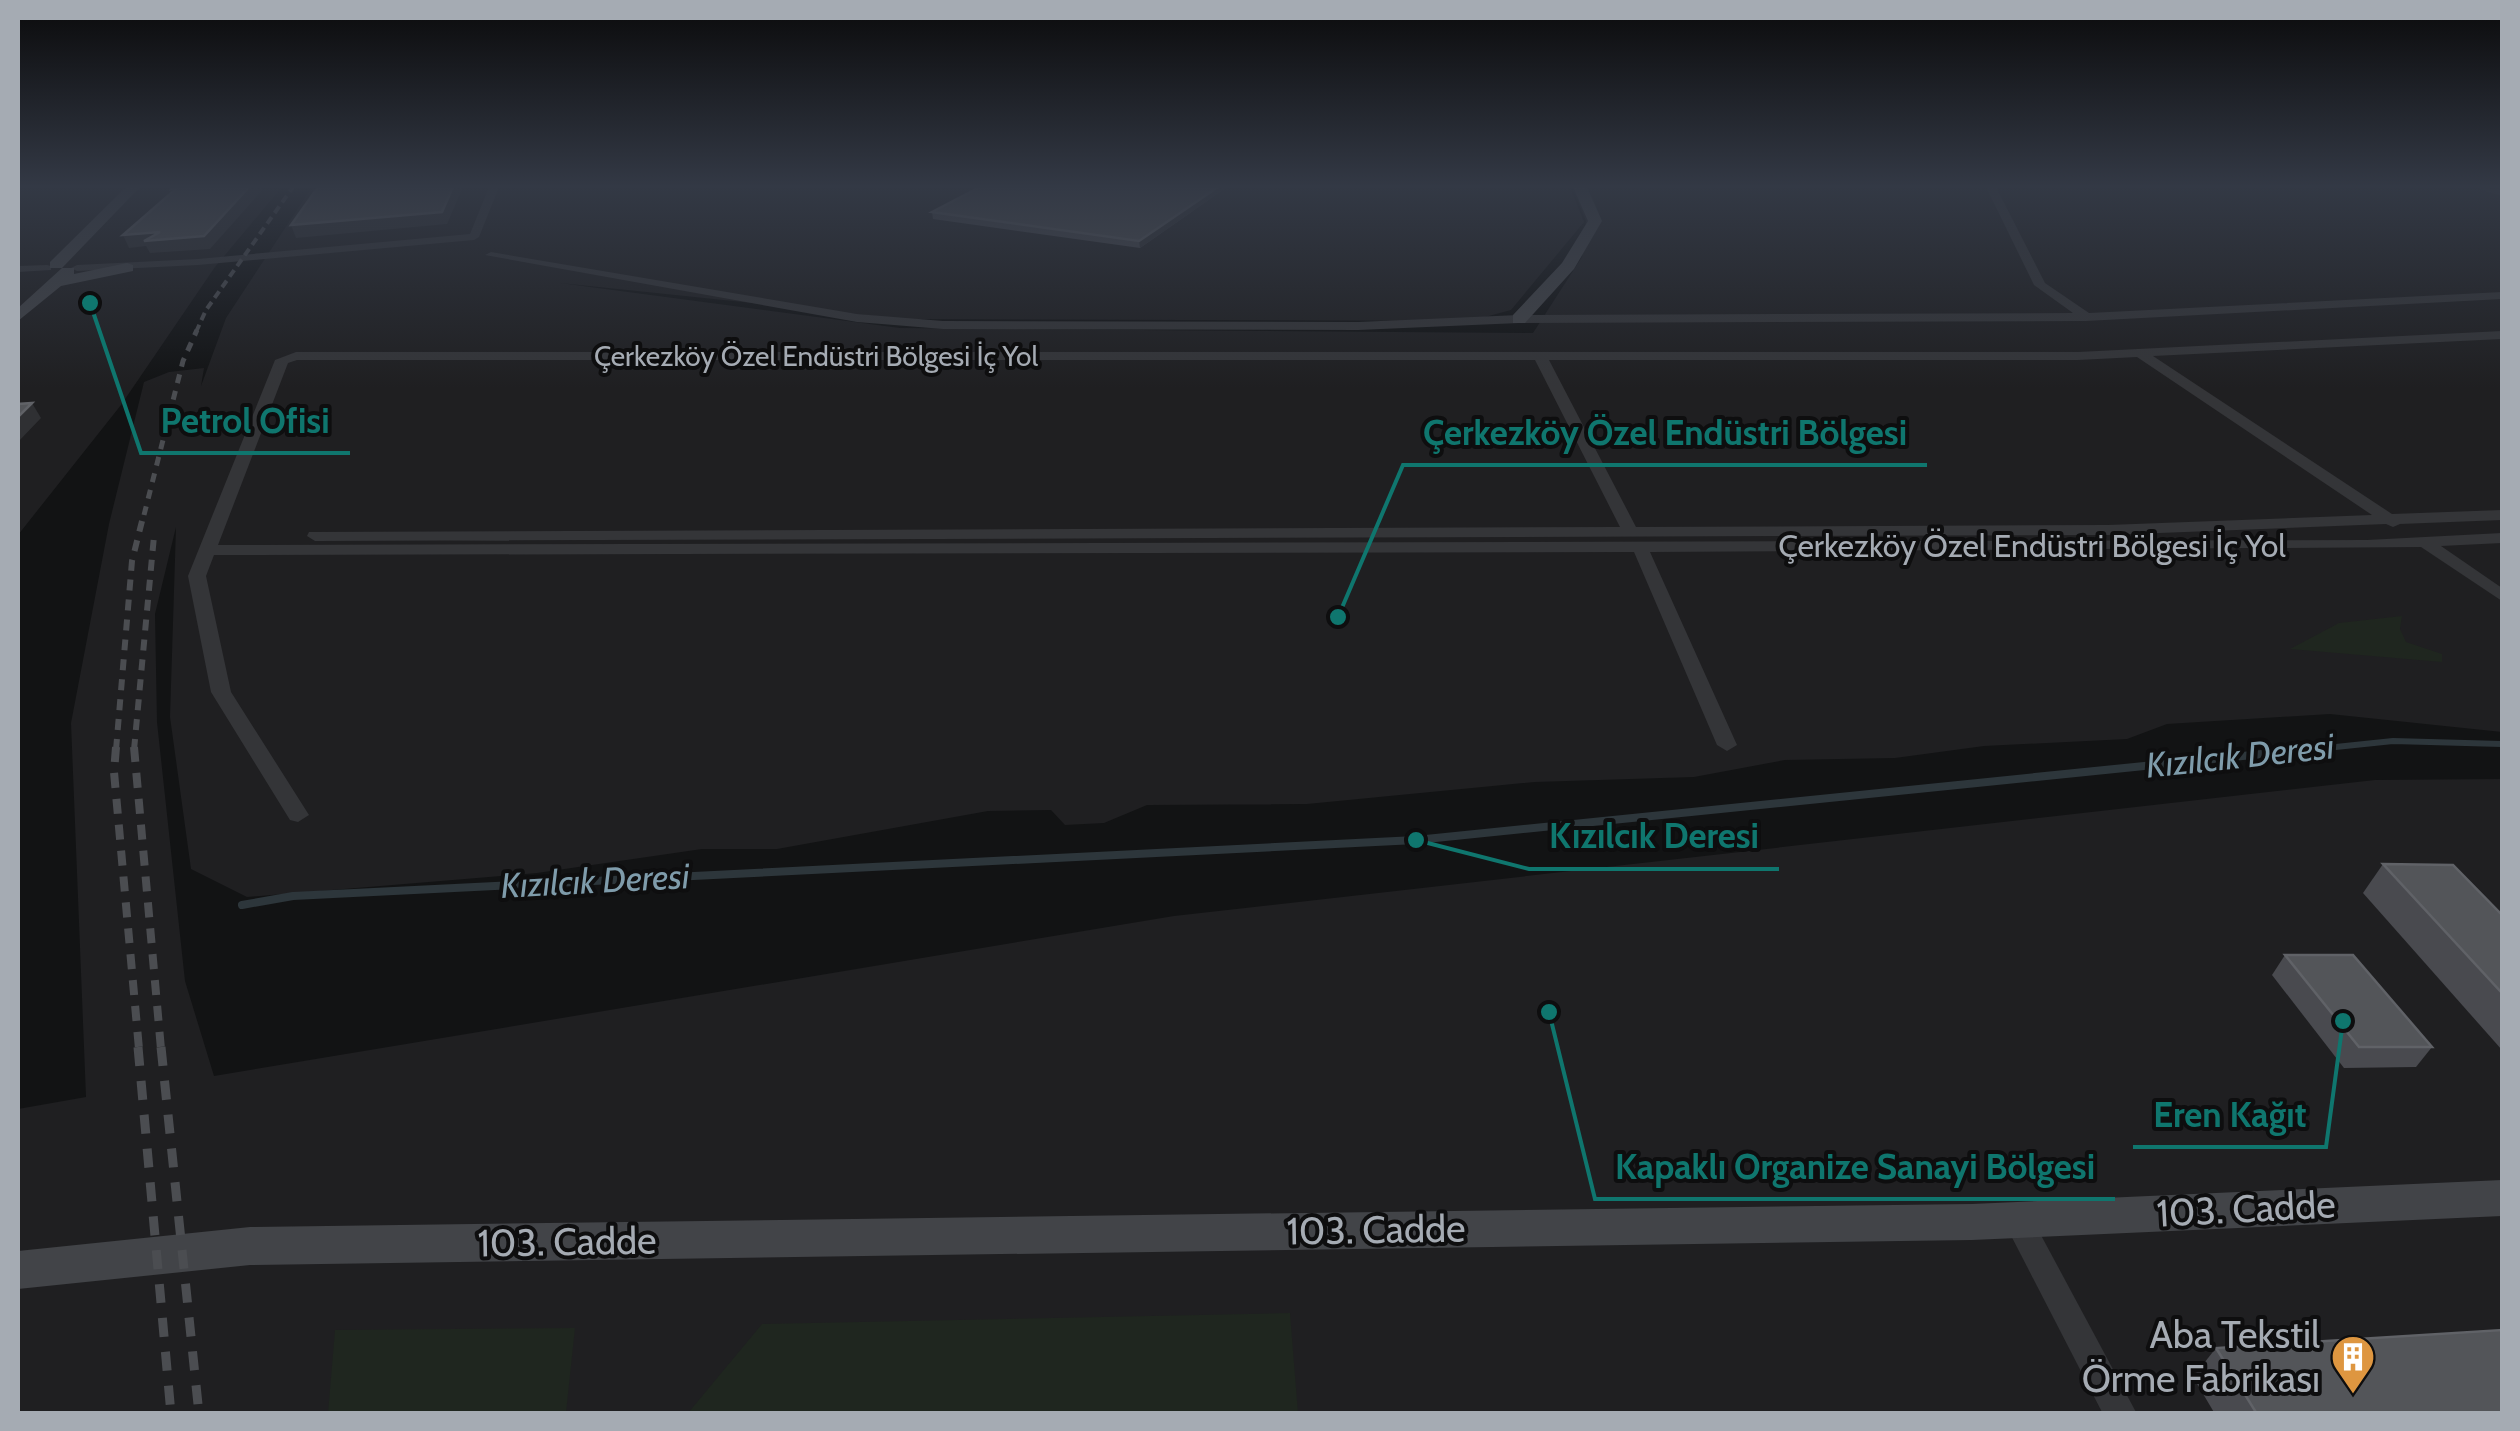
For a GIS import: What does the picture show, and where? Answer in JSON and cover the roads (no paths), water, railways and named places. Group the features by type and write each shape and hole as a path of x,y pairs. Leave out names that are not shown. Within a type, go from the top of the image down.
{"street":[{"path":"18,316 77,254"},
{"path":"18,293 61,270 77,254"},
{"path":"18,269 127,268 288,254"},
{"path":"487,254 533,266 897,322 1358,326 1519,319 2086,317 2502,296"},
{"path":"1519,319 1575,254"},
{"path":"1537,319 1561,300 1594,254"},
{"path":"2024,254 2040,286 2086,317"},
{"path":"61,270 127,268"},
{"name":"Çerkezköy Özel Endüstri Bölgesi İç Yol","path":"298,815 222,692 197,576 282,360 296,356 2141,353 2502,335"},
{"path":"2141,353 2394,522"},
{"path":"1540,356 1635,539 1727,745"},
{"name":"Çerkezköy Özel Endüstri Bölgesi İç Yol","path":"1635,539 2108,530 2502,515"},
{"name":"Çerkezköy Özel Endüstri Bölgesi İç Yol","path":"210,543 1635,539 2424,542 2502,538"},
{"path":"2424,542 2502,596"},
{"name":"103. Cadde","path":"18,1270 250,1246 2018,1220 2502,1198"},
{"path":"2018,1220 2121,1414"}],"waterway":[{"name":"Kızılcık Deresi","path":"2307,750 2393,741 2502,744"},
{"name":"Kızılcık Deresi","path":"242,905 293,896 1416,840 2331,747"}],"railway":[{"path":"196,332 206,310 246,254"},
{"path":"144,515 183,361 197,330"},
{"path":"116,750 132,561 144,513"},
{"path":"134,749 154,536"},
{"path":"116,747 114,772 139,1049"},
{"path":"134,749 161,1049"},
{"path":"138,1047 171,1414"},
{"path":"161,1047 199,1414"}],"place":[{"name":"Petrol Ofisi","path":"90,303"},
{"name":"Çerkezköy Özel Endüstri Bölgesi","path":"1338,617"},
{"name":"Kızılcık Deresi","path":"1416,840"},
{"name":"Kapaklı Organize Sanayi Bölgesi","path":"1549,1012"},
{"name":"Eren Kağıt","path":"2343,1021"},
{"name":"Aba Tekstil Örme Fabrikası","path":"2353,1395"}]}
